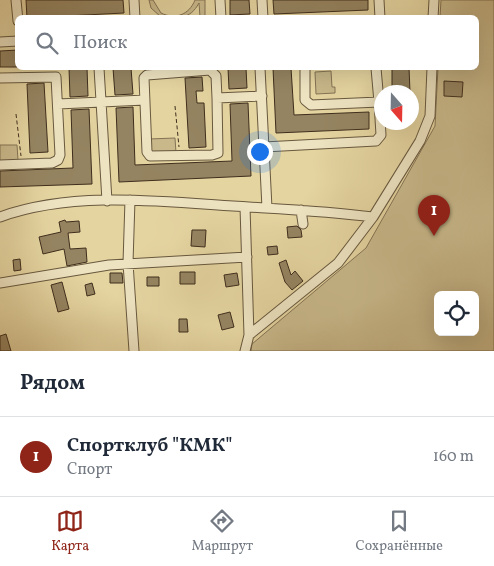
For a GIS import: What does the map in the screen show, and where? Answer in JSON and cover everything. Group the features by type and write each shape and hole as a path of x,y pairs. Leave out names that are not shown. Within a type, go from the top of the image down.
{"street":[{"path":"16,0 17,15"},
{"path":"134,0 135,15"},
{"path":"220,0 221,15"},
{"path":"262,0 263,15"},
{"path":"379,0 380,15"},
{"path":"433,15 434,0"},
{"path":"0,42 15,41"},
{"path":"100,70 107,201"},
{"path":"210,70 216,76 218,153 179,157 150,156 148,152 145,100 144,78 146,74 210,70"},
{"path":"260,70 267,208"},
{"path":"304,70 307,104 374,102"},
{"path":"376,70 378,85"},
{"path":"248,335 338,263 372,219 423,132 430,116 432,70"},
{"path":"0,78 56,78 60,155 58,160 0,165"},
{"path":"217,98 262,96"},
{"path":"58,104 145,100"},
{"path":"264,147 376,141 381,135 381,130"},
{"path":"0,217 32,207 130,200 301,210 372,219 380,224"},
{"path":"130,200 128,263 134,351"},
{"path":"245,207 248,335 245,351"},
{"path":"301,210 303,224"},
{"path":"0,283 128,263 247,257"}],"path":[{"path":"175,106 179,157"},
{"path":"16,114 21,164"}],"shaded area":[{"path":"149,0 153,0 161,13 166,15 159,15 151,8"},
{"path":"195,0 205,0 205,15 200,15 199,3 188,15 181,15 189,9"},
{"path":"441,0 494,0 494,351 251,351 252,344 366,248 435,126 438,70 479,70 479,15 440,15"},
{"path":"331,71 332,87 335,87 335,93 316,94 315,72"},
{"path":"175,138 176,153 151,152 149,139"},
{"path":"0,145 17,145 18,160 0,161"}],"building":[{"path":"26,0 123,0 124,13 27,15"},
{"path":"230,0 249,0 250,14 230,15"},
{"path":"273,0 368,0 368,10 274,14"},
{"path":"15,50 15,67 0,67 0,51"},
{"path":"69,70 87,70 88,96 70,97"},
{"path":"113,70 131,70 133,94 115,95"},
{"path":"228,70 246,70 247,88 229,89"},
{"path":"273,70 291,70 294,115 369,112 369,129 276,133"},
{"path":"392,70 409,70 410,85 392,85"},
{"path":"202,77 203,91 196,91 197,103 204,103 206,147 189,148 185,78"},
{"path":"444,81 463,82 462,97 444,96"},
{"path":"44,83 48,152 30,153 27,84"},
{"path":"248,103 251,176 119,182 116,108 133,107 135,165 232,161 230,104"},
{"path":"89,109 92,184 0,187 0,171 73,168 71,110"},
{"path":"65,220 66,222 79,221 80,232 68,233 70,249 86,248 87,262 67,266 64,249 43,254 39,237 61,232 59,222"},
{"path":"297,226 301,230 302,237 288,238 287,227"},
{"path":"192,230 206,230 205,247 191,246"},
{"path":"277,246 278,254 268,255 267,247"},
{"path":"20,259 21,270 14,271 13,260"},
{"path":"286,260 291,275 295,271 303,281 292,290 285,282 279,263"},
{"path":"180,272 195,272 195,284 180,284"},
{"path":"110,273 122,273 123,283 110,283"},
{"path":"237,273 239,285 226,287 224,275"},
{"path":"147,277 159,277 159,286 147,286"},
{"path":"62,282 69,309 58,312 51,285"},
{"path":"92,283 95,294 87,296 85,285"},
{"path":"230,312 234,327 222,330 218,315"},
{"path":"179,319 187,319 188,332 179,332"},
{"path":"6,334 11,351 0,351 0,336"}],"place":[{"name":"Спортклуб \"КМК\"","path":"434,236"}]}
